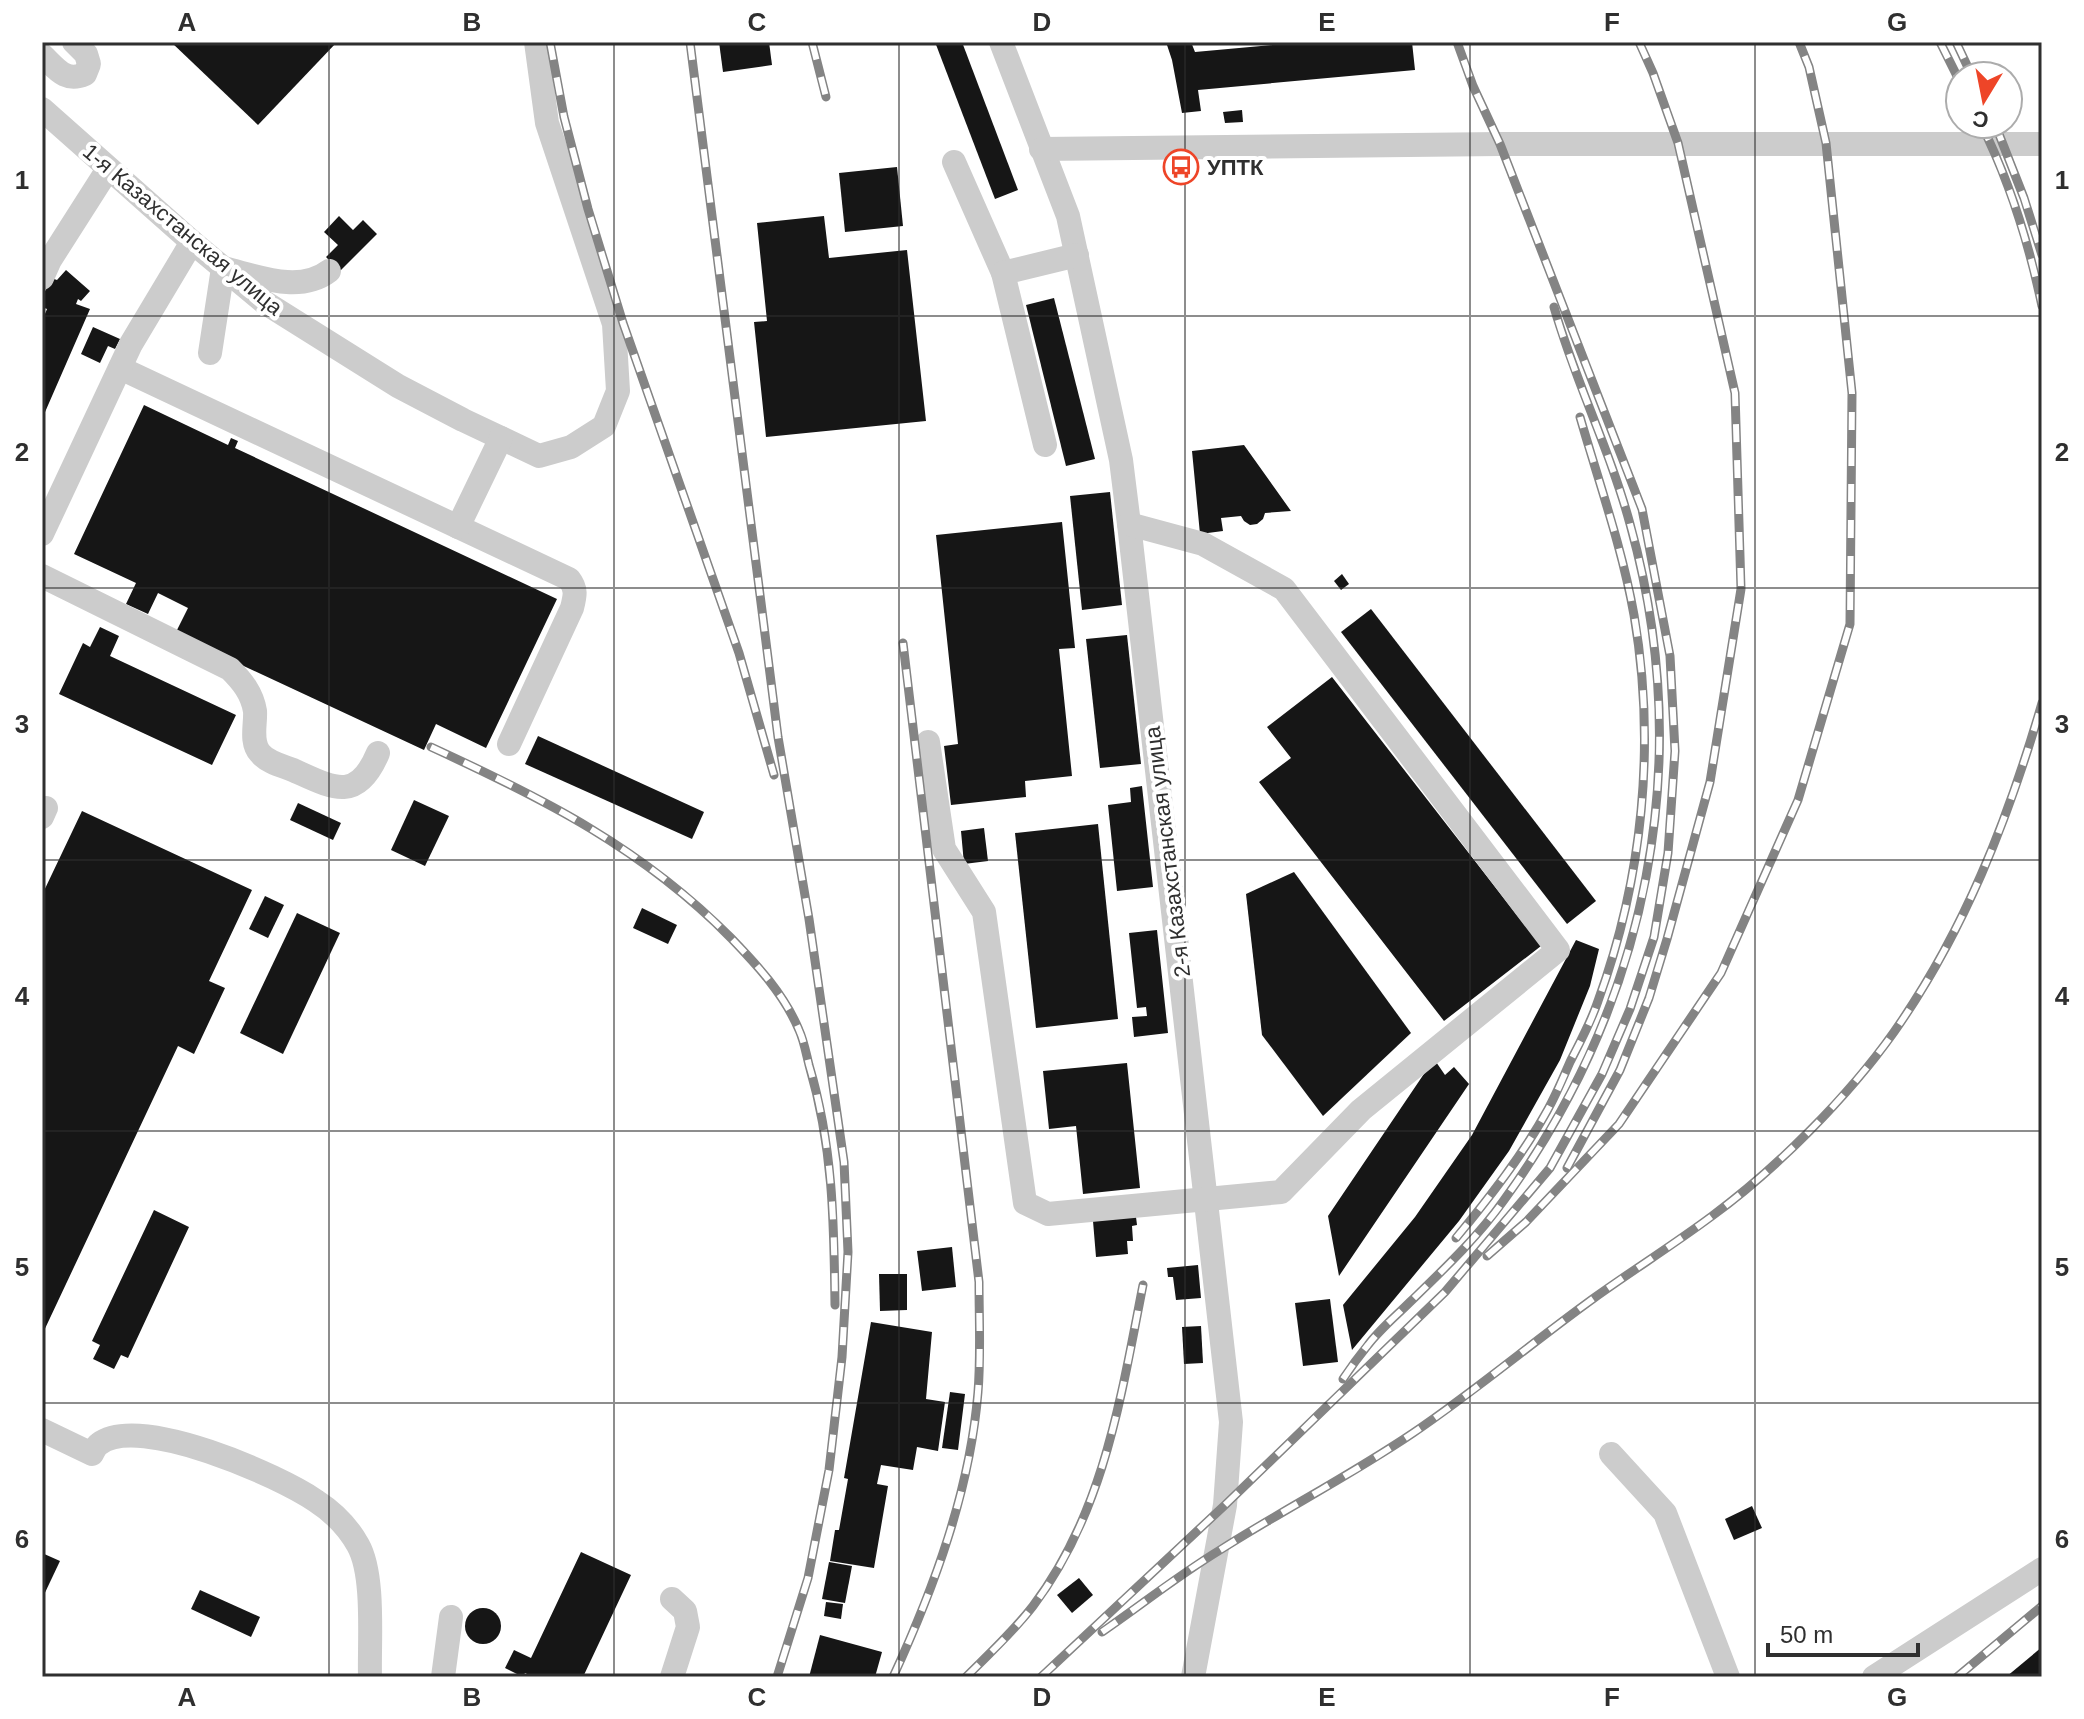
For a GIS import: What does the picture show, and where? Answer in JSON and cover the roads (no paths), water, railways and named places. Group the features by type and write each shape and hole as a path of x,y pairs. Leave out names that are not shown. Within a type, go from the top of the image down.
{"street":[{"path":"42,55 64,76 75,79 85,74 89,64 86,54 74,42"},
{"name":"1-я Казахстанская улица","path":"42,109 264,302 398,386 539,456 571,447 604,426 618,391 614,324 547,123 536,42"},
{"name":"2-я Казахстанская улица","path":"1001,42 1068,216 1121,460 1129,524 1231,1422 1225,1505 1193,1677"},
{"path":"1041,149 1515,144 2042,144"},
{"path":"954,162 1003,273 1045,445"},
{"path":"42,278 50,260 108,169"},
{"path":"42,534 131,344 192,242"},
{"path":"1003,273 1077,255"},
{"path":"210,353 223,268 274,281 299,283 318,280 329,271"},
{"path":"120,368 569,579 575,595 572,608 509,744"},
{"path":"458,527 501,438"},
{"path":"928,742 944,849 984,912 1025,1203 1048,1214 1281,1192 1361,1110 1558,950 1284,589 1203,544 1129,524"},
{"path":"42,576 230,669 251,696 255,710 254,741 262,756 332,788 347,789 359,782 372,767 378,753"},
{"path":"42,1430 92,1454 99,1443 118,1437 152,1436 182,1442 244,1464 315,1500 342,1522 360,1547 369,1586 370,1677"},
{"path":"1611,1454 1665,1513 1728,1677"},
{"path":"1874,1677 2042,1569"},
{"path":"672,1599 685,1611 688,1627 672,1677"},
{"path":"443,1677 451,1617"}],"railway":[{"path":"550,42 564,117 588,209 623,323 739,653 774,775"},
{"path":"690,42 778,737 809,919 844,1162 848,1252 842,1357 829,1470 808,1578 777,1677"},
{"path":"812,42 826,97"},
{"path":"1041,1677 1225,1505 1445,1292 1550,1168 1602,1074 1630,1009 1654,937 1668,853 1675,751 1670,656 1642,509 1500,144 1457,42"},
{"path":"1567,1168 1620,1070 1649,998 1667,939 1710,782 1741,589 1735,393 1678,143 1639,42"},
{"path":"1487,1256 1526,1222 1619,1124 1721,973 1798,800 1850,624 1852,393 1826,143 1809,67 1799,42"},
{"path":"1940,42 1949,60"},
{"path":"1956,42 1964,60"},
{"path":"1988,140 2017,213 2042,306"},
{"path":"2001,140 2042,255"},
{"path":"1343,1379 1378,1334 1483,1227 1554,1124 1594,1044 1625,961 1646,876 1657,790 1659,702 1649,613 1622,496 1554,307"},
{"path":"1456,1238 1537,1128 1585,1032 1613,954 1635,859 1644,761 1641,664 1623,565 1580,417"},
{"path":"893,1677 936,1574 958,1502 974,1429 980,1351 979,1282 903,643"},
{"path":"1102,1632 1205,1560 1436,1417 1594,1298 1712,1216 1761,1177 1810,1131 1876,1057 1942,955 1999,832 2042,703"},
{"path":"431,747 513,786 627,852 697,906 741,948 778,992 802,1038 823,1125 833,1214 835,1305"},
{"path":"966,1677 1033,1606 1077,1532 1093,1493 1117,1411 1143,1285"},
{"path":"1957,1677 2042,1606"}],"place":[{"name":"УПТК","path":"1181,167"}]}
